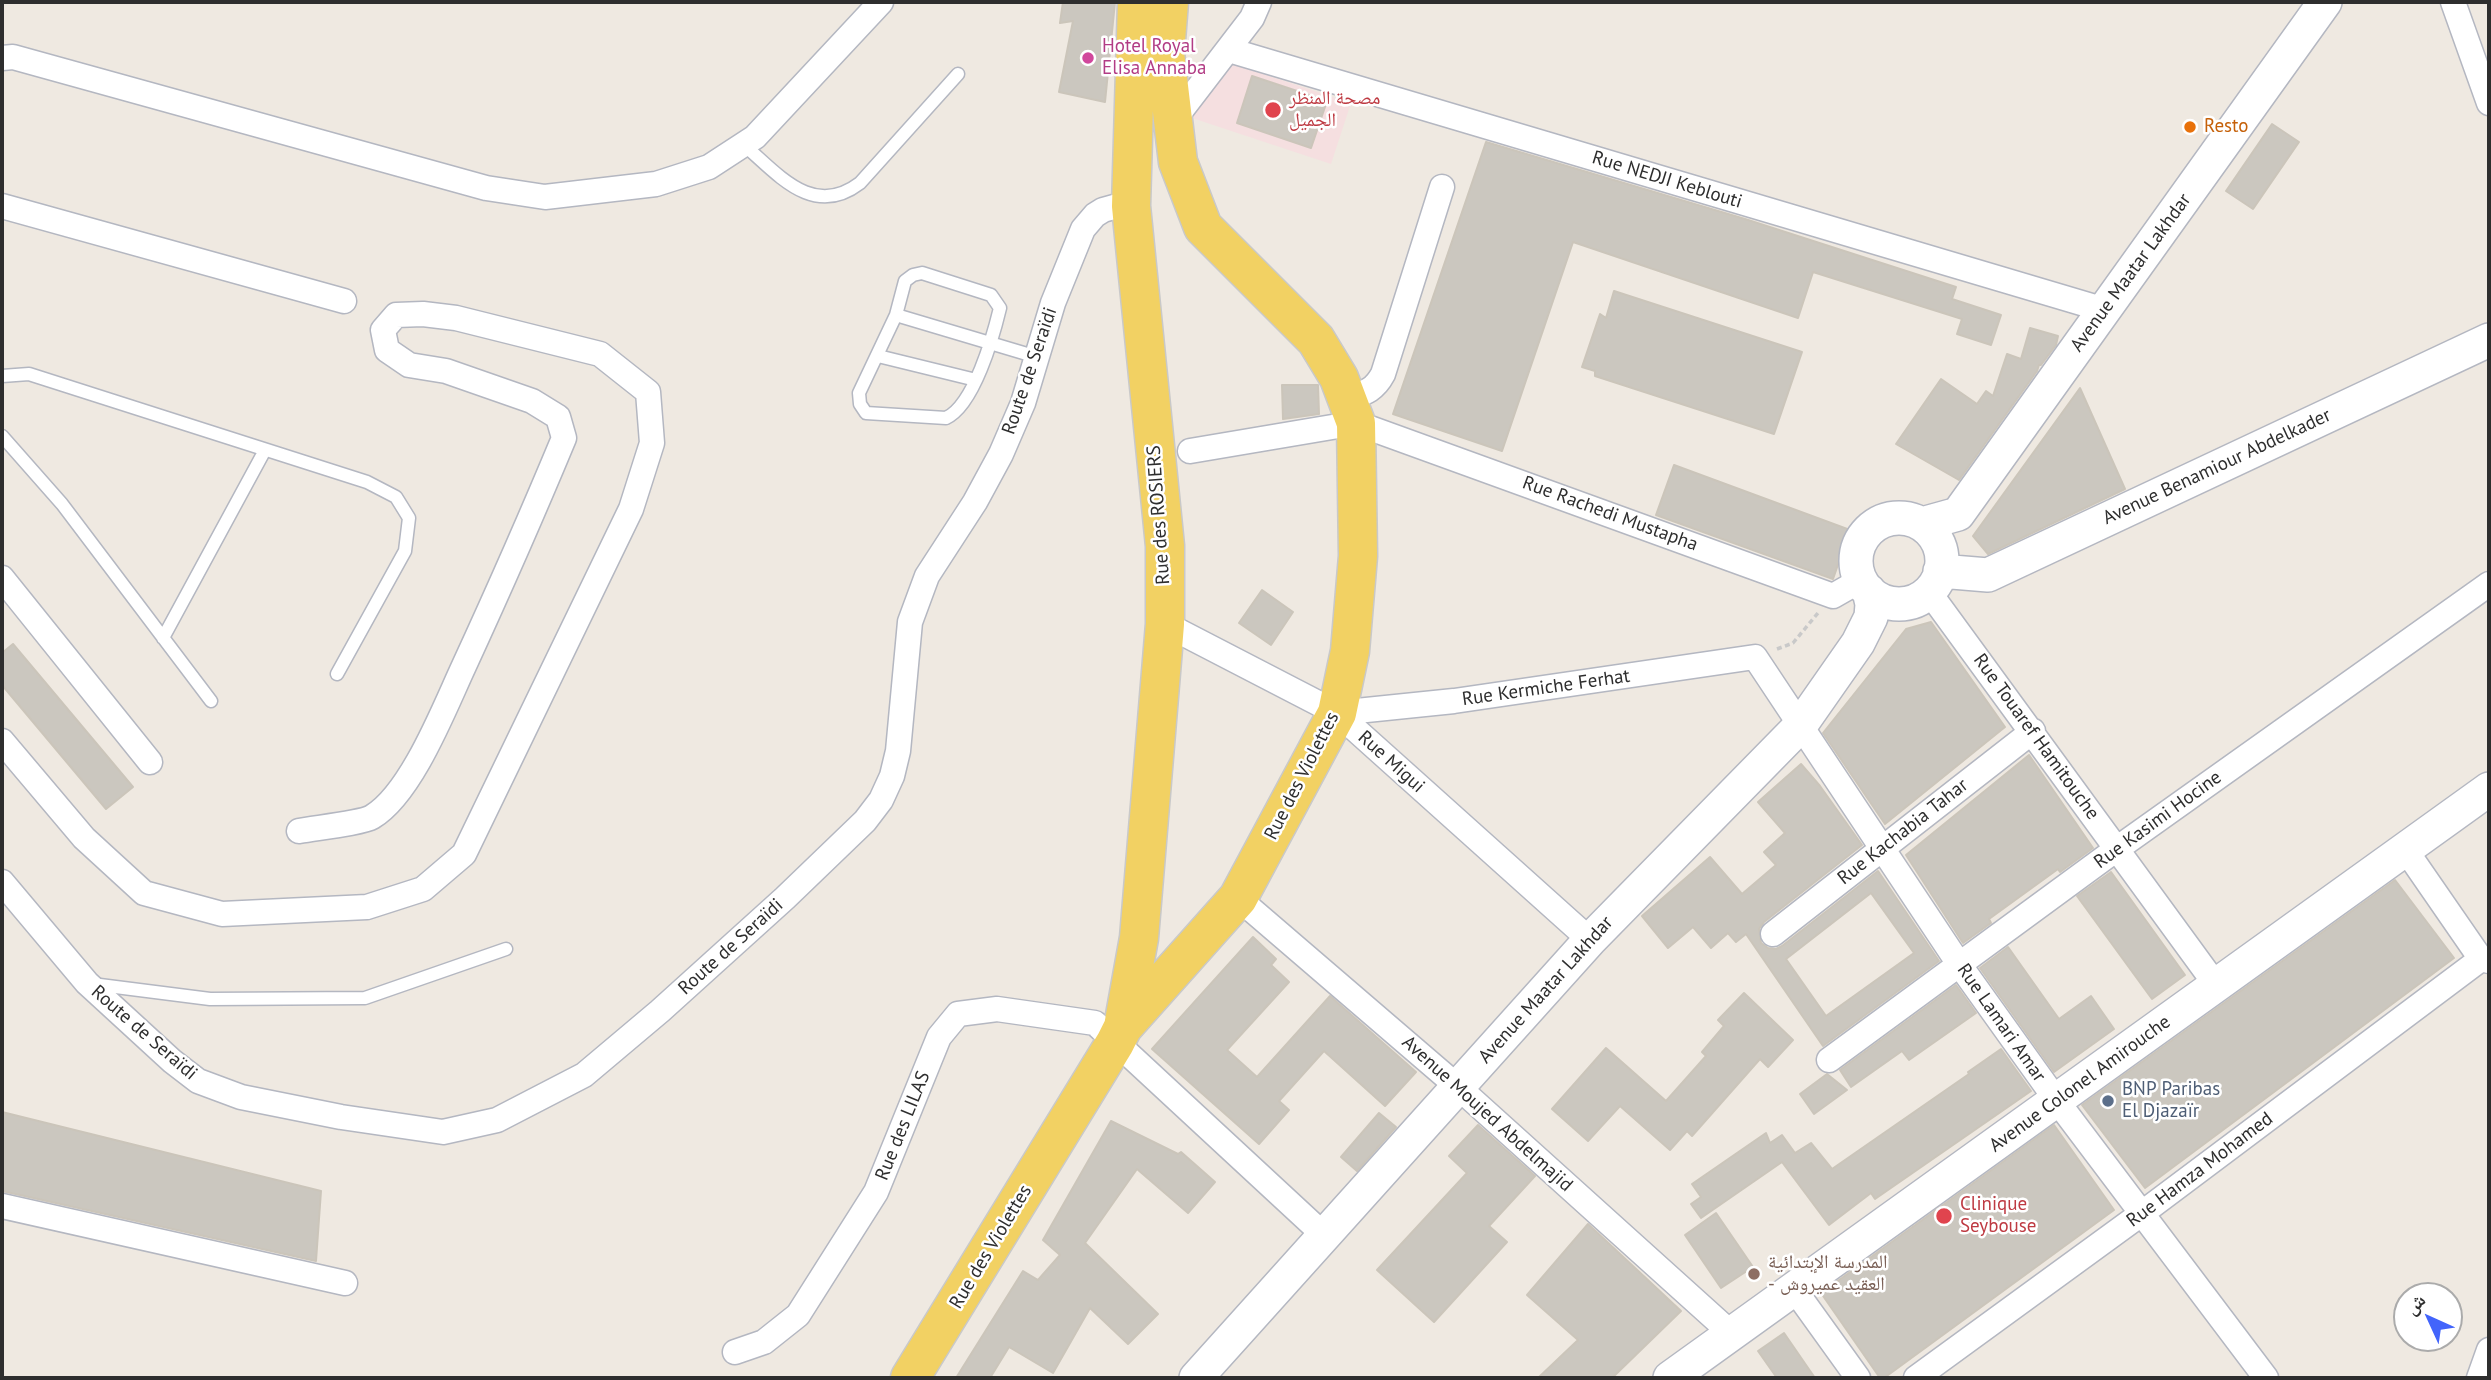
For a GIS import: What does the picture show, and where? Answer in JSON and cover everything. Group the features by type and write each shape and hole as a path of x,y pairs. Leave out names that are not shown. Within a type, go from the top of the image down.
{"main road":[{"name":"Rue des ROSIERS","path":"1119,1035 1139,938 1165,624 1165,546 1131,206 1137,2"},
{"name":"Rue des Violettes","path":"911,1378 1119,1035 1238,898 1337,713 1350,651 1358,556 1352,411 1339,378 1316,340 1203,227 1178,162 1165,53 1169,2"},
{"name":"Avenue Maatar Lakhdar","path":"1922,524 1958,514 2325,2"},
{"name":"Avenue Benamiour Abdelkader","path":"1935,582 1988,575 2489,340"},
{"path":"1910,519 1922,524 1939,544 1942,564 1935,582 1918,599 1905,603 1892,603 1854,589 1857,553 1862,540 1871,529 1883,521 1910,519"},
{"name":"Avenue Maatar Lakhdar","path":"1196,1378 1590,940 1801,726 1858,643 1871,617 1872,604 1854,589"},
{"name":"Avenue Colonel Amirouche","path":"1670,1378 2489,789"}],"street":[{"path":"2,58 13,57 486,188 545,197 656,184 709,167 755,137 881,2"},
{"path":"1173,121 1252,18 1259,2"},
{"path":"2453,2 2489,103"},
{"name":"Rue NEDJI Keblouti","path":"1228,50 2105,310"},
{"path":"1190,451 1352,411 1377,385 1383,374 1442,187"},
{"path":"2,206 344,301"},
{"name":"Route de Seraïdi","path":"2,882 87,983 172,1061 198,1081 241,1097 341,1117 443,1132 498,1120 584,1075 660,1012 785,898 865,821 881,800 892,776 898,751 910,622 927,576 975,502 1001,454 1023,402 1053,303 1083,229 1088,221 1103,209 1131,206"},
{"path":"2,741 84,838 144,893 222,914 367,906 423,889 464,855 631,509 652,443 648,391 600,354 456,318 434,315 396,315 383,330 387,350 409,365 446,372 532,401 558,417 564,438 499,591 435,728 395,797 371,818 299,831"},
{"name":"Rue Rachedi Mustapha","path":"1352,411 1854,589"},
{"path":"2,578 150,762"},
{"name":"Rue Touaref Hamitouche","path":"1935,582 2033,731 2216,985"},
{"name":"Rue Kasimi Hocine","path":"1829,1060 2118,848 2489,584"},
{"name":"Rue Migui","path":"1165,624 1337,713 1590,940"},
{"name":"Rue Kermiche Ferhat","path":"1337,713 1454,701 1755,657"},
{"name":"Rue Lamari Amar","path":"1755,657 1959,964 2057,1101 2266,1378"},
{"name":"Rue Kachabia Tahar","path":"1773,934 2033,731"},
{"path":"2405,849 2485,960"},
{"name":"Avenue Moujed Abdelmajid","path":"1238,898 1458,1087 1732,1334"},
{"name":"Rue Hamza Mohamed","path":"1916,1378 2485,960"},
{"name":"Rue des LILAS","path":"735,1352 764,1342 799,1315 876,1192 939,1037 958,1013 997,1009 1095,1023 1119,1035 1325,1236"},
{"path":"2,1206 345,1283"},
{"path":"1794,1289 1857,1378"},
{"path":"2479,1378 2489,1350"}],"lane":[{"path":"744,145 795,189 834,197 860,183 958,74"},
{"path":"922,273 991,295 1000,308 991,343 976,380 961,407 946,418 866,413 860,404 859,393 896,315 905,281 913,275 922,273"},
{"path":"896,315 1037,357"},
{"path":"878,356 976,380"},
{"path":"2,376 29,374 367,482 396,497 409,518 405,551 337,674"},
{"path":"2,436 62,504 211,701"},
{"path":"163,638 265,450"},
{"path":"87,983 209,999 365,998 506,949"}],"path":[{"path":"1755,657 1793,643 1854,589"}],"shaded area":[{"name":"مصحة المنظر الجميل","path":"1230,63 1351,103 1331,164 1192,118"}],"building":[{"name":"Hotel Royal Elisa Annaba","path":"1063,2 1115,2 1105,102 1059,92 1073,21 1060,23"},
{"path":"1252,76 1327,101 1311,148 1237,123"},
{"path":"2272,124 2299,142 2253,209 2226,191"},
{"path":"1486,142 1745,219 1956,287 1952,299 2001,315 1991,345 1957,334 1962,319 1813,272 1798,318 1573,242 1502,451 1393,414"},
{"path":"1614,291 1802,352 1774,434 1595,376 1595,371 1582,367 1600,314 1606,318"},
{"path":"2030,328 2058,336 2056,345 2039,365 1959,480 1896,444 1941,379 1977,404 1986,391 1993,396 2007,354 2021,359"},
{"path":"1282,385 1318,385 1319,414 1283,419"},
{"path":"2080,388 2125,489 1988,554 1973,536"},
{"path":"1674,465 1850,530 1833,579 1656,515"},
{"path":"1262,590 1293,612 1271,645 1239,623"},
{"path":"1931,622 2005,727 1885,824 1823,733 1906,629"},
{"path":"13,644 133,787 106,809 2,685 2,653"},
{"path":"2029,755 2093,848 2060,872 2058,869 1989,919 1991,923 1963,943 1906,855"},
{"path":"1801,764 1862,845 1764,922 1759,929 1761,943 1768,948 1776,949 1782,946 1878,871 1939,961 1823,1046 1746,934 1736,942 1728,933 1711,948 1693,927 1668,948 1642,916 1710,857 1742,894 1776,865 1764,852 1785,833 1758,802","holes":["1871,893 1914,953 1826,1016 1786,959"]},
{"path":"2111,872 2185,975 2152,999 2077,896"},
{"path":"2395,880 2454,958 2145,1188 2082,1105"},
{"path":"1253,937 1276,959 1271,965 1289,982 1227,1050 1257,1077 1330,996 1416,1072 1385,1106 1324,1051 1279,1101 1289,1110 1259,1144 1152,1049"},
{"path":"2008,947 2059,1019 2091,996 2114,1029 2054,1072 1980,968"},
{"path":"1956,985 1976,1013 1909,1060 1902,1051 1851,1087 1840,1070"},
{"path":"1744,993 1793,1040 1768,1067 1760,1059 1692,1136 1687,1131 1670,1150 1620,1106 1588,1141 1552,1109 1606,1048 1666,1101 1706,1056 1702,1052 1724,1026 1718,1020"},
{"path":"2001,1049 2031,1091 1875,1199 1871,1193 1829,1225 1782,1162 1701,1218 1691,1204 1701,1197 1692,1184 1766,1133 1770,1143 1782,1135 1795,1153 1811,1143 1832,1169"},
{"path":"1827,1074 1847,1090 1814,1114 1800,1094"},
{"path":"2,1112 321,1191 316,1261 2,1191"},
{"path":"1379,1113 1396,1127 1357,1171 1341,1157"},
{"path":"1111,1121 1178,1154 1181,1152 1215,1182 1188,1213 1137,1169 1085,1243 1158,1314 1128,1344 1090,1308 1053,1373 1009,1347 990,1378 956,1378 1023,1271 1038,1280 1060,1255 1043,1240"},
{"path":"1478,1125 1535,1176 1489,1226 1507,1242 1434,1322 1377,1270 1467,1173 1449,1156"},
{"path":"2054,1125 2114,1210 1884,1378 1880,1378 1821,1293"},
{"path":"1716,1213 1753,1267 1721,1288 1685,1235"},
{"path":"1588,1224 1681,1311 1612,1378 1538,1378 1578,1340 1527,1295"},
{"path":"1784,1333 1815,1378 1777,1378 1758,1351"}],"place":[{"name":"Hotel Royal Elisa Annaba","path":"1088,58"},
{"name":"مصحة المنظر الجميل","path":"1273,110"},
{"name":"Resto","path":"2190,127"},
{"name":"BNP Paribas El Djazaïr","path":"2108,1101"},
{"name":"Clinique Seybouse","path":"1944,1216"},
{"name":"المدرسة الإبتدائية - العقيد عميروش","path":"1754,1274"}]}
